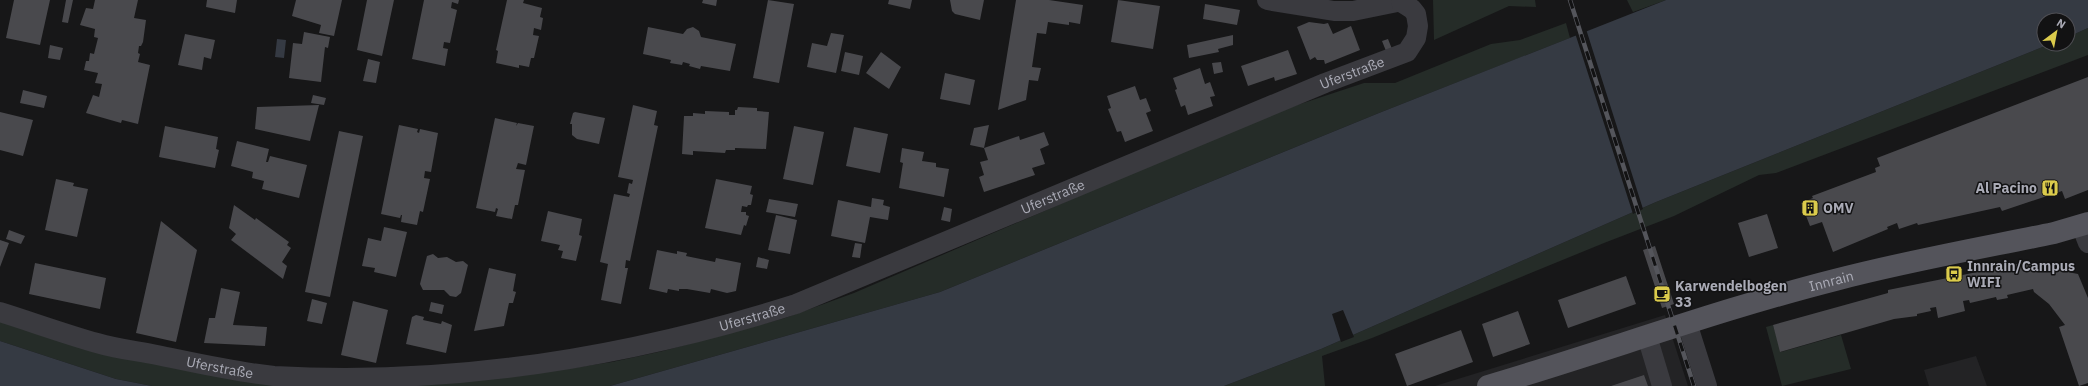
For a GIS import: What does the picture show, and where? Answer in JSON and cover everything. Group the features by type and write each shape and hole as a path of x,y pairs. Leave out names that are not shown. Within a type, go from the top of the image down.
{"main road":[{"name":"Innrain","path":"1488,386 1687,323 1835,279 2086,231"}],"street":[{"path":"1267,0 1334,11 1353,11 1404,1"},
{"name":"Uferstraße","path":"0,312 99,344 189,362 273,376 388,379 464,376 562,364 741,322 796,304 1325,83 1407,52 1416,38 1418,26 1416,14 1404,1"},
{"path":"1687,323 1707,386"},
{"path":"1647,336 1662,386"}],"shaded area":[{"path":"1433,0 1535,0 1536,7 1509,6 1434,40"},
{"path":"1627,0 1666,0 1633,12"},
{"path":"1666,0 2088,0 2088,28 2076,33 2076,12 2036,12 2036,50 1656,202 1321,349 1224,386 610,386 940,292 1379,113"},
{"path":"1566,23 1570,38 1379,113 940,292 610,386 152,386 116,379 0,341 0,320 72,344 428,384 519,376 612,362 663,351 785,318 854,293 1267,115 1364,83 1395,83 1491,44 1520,40"},
{"path":"2088,28 2088,55 1776,173 1759,175 1674,216 1372,338 1322,356 1325,386 1224,386 1321,349 1656,202 2036,50 2036,52 2076,52 2076,33"},
{"path":"277,39 286,40 284,58 275,57"},
{"path":"1665,315 1688,386 1435,386"},
{"path":"1773,325 1781,352 1841,335 1851,369 1782,386 1766,327"},
{"path":"0,341 116,379 152,386 0,386"},
{"path":"1976,356 1987,386 1929,386 1924,370"}],"pier":[{"path":"1586,29 1643,209 1633,214 1575,33"},
{"path":"1343,310 1354,337 1341,342 1332,314"}],"building":[{"path":"14,0 50,0 40,45 6,38"},
{"path":"66,0 73,0 68,23 62,22"},
{"path":"95,0 138,0 134,18 146,20 143,42 141,46 139,46 138,53 140,54 138,62 150,65 138,124 122,120 121,123 86,113 93,95 99,97 102,84 95,83 98,73 84,70 86,61 89,61 90,53 94,54 98,38 94,37 95,29 80,25 86,8 93,9"},
{"path":"207,0 237,0 235,13 206,7"},
{"path":"296,0 342,0 334,36 319,33 321,25 292,16"},
{"path":"367,0 394,0 382,56 357,50"},
{"path":"424,0 459,0 458,4 452,2 451,8 457,10 450,43 444,42 443,48 448,49 445,66 412,59"},
{"path":"507,0 524,0 523,3 542,8 540,17 543,18 541,30 534,28 533,35 539,36 534,58 531,58 529,67 519,65 519,68 496,63 498,51 496,50"},
{"path":"703,0 717,0 716,6 702,3"},
{"path":"768,0 794,4 779,83 753,78"},
{"path":"889,0 912,0 910,9 888,4"},
{"path":"950,0 984,0 980,20 955,14 952,11"},
{"path":"1016,0 1049,0 1083,5 1080,24 1069,22 1069,25 1048,22 1046,34 1037,33 1032,67 1041,68 1038,81 1029,80 1026,100 998,110"},
{"path":"1118,0 1160,6 1153,49 1111,42"},
{"path":"1205,4 1240,10 1237,25 1203,19"},
{"path":"1309,22 1324,24 1328,23 1333,34 1351,26 1360,50 1325,64 1324,60 1317,60 1315,57 1310,60 1297,27"},
{"path":"648,27 683,34 687,29 693,27 699,31 701,37 736,44 730,71 701,66 700,69 689,66 690,64 683,62 682,65 670,63 671,60 643,54"},
{"path":"304,32 330,37 328,48 325,47 321,82 289,78 293,43 302,44"},
{"path":"831,33 844,35 836,73 807,67 812,43 827,46"},
{"path":"185,34 215,40 211,59 204,57 202,70 178,65"},
{"path":"1233,35 1233,45 1218,49 1219,52 1189,58 1187,45"},
{"path":"1388,39 1392,49 1386,51 1382,41"},
{"path":"50,45 63,48 60,60 48,58"},
{"path":"1288,50 1297,74 1275,81 1274,77 1248,86 1241,66"},
{"path":"845,52 863,56 859,75 841,71"},
{"path":"881,52 901,67 889,89 866,73"},
{"path":"368,59 380,62 376,83 363,81"},
{"path":"1221,62 1223,72 1214,74 1212,63"},
{"path":"1200,68 1205,84 1210,82 1215,96 1210,97 1213,106 1188,115 1185,105 1181,107 1175,90 1177,89 1173,78"},
{"path":"945,73 975,80 970,105 940,99"},
{"path":"2088,77 2088,190 2065,199 2062,191 2002,211 2000,207 1918,225 1917,223 1899,229 1897,223 1887,227 1888,229 1833,252 1822,222 1810,226 1801,203 1813,198 1812,196 1876,172 1875,168 1880,166 1877,158"},
{"path":"1135,86 1140,100 1146,98 1151,111 1146,113 1153,131 1125,142 1121,131 1117,132 1108,109 1111,108 1107,96"},
{"path":"23,90 47,96 44,108 20,103"},
{"path":"313,95 326,98 324,105 311,103"},
{"path":"319,105 310,141 255,129 257,107"},
{"path":"633,105 657,111 654,125 658,126 630,261 626,260 625,268 628,268 621,304 601,300 608,264 600,262 614,194 629,197 630,194 627,193 629,183 632,184 633,180 618,177"},
{"path":"738,107 757,108 757,111 769,112 766,149 735,148 735,150 726,150 725,153 693,151 693,155 682,154 684,116 693,116 693,113 705,114 705,111 729,112 729,115 735,115 735,110 737,110"},
{"path":"0,112 33,120 23,156 0,150"},
{"path":"575,112 605,118 599,144 577,139 572,135 572,124 570,124 573,113"},
{"path":"495,118 517,123 516,126 518,123 534,126 526,165 518,163 516,169 525,170 518,205 515,205 512,219 496,216 498,209 496,208 495,212 476,208"},
{"path":"399,125 418,129 417,132 419,133 420,129 438,133 431,172 425,171 424,178 430,179 423,212 420,211 417,225 401,222 402,215 400,218 381,214"},
{"path":"989,125 984,148 970,145 974,128"},
{"path":"165,126 218,137 216,149 219,150 215,168 159,157"},
{"path":"794,126 824,132 813,185 783,179"},
{"path":"854,127 888,134 880,173 846,166"},
{"path":"339,131 363,136 330,297 305,292"},
{"path":"1044,132 1049,145 1040,149 1045,164 1032,168 1035,175 984,192 979,177 984,175 980,162 988,160 984,148 1019,136 1020,140"},
{"path":"237,141 269,149 266,162 268,162 270,156 307,165 299,198 262,189 264,181 252,178 253,172 231,166"},
{"path":"902,148 924,152 922,161 936,163 936,167 949,169 944,197 899,188 903,163 900,162"},
{"path":"56,179 74,183 73,186 88,189 77,237 45,230"},
{"path":"716,179 752,186 750,194 753,195 751,205 748,205 747,207 742,206 741,212 746,212 746,215 749,216 741,235 705,228"},
{"path":"872,198 884,200 883,205 890,207 888,220 870,217 865,243 831,236 838,200 871,207"},
{"path":"769,199 798,204 795,217 766,212"},
{"path":"234,205 255,220 256,218 289,242 287,245 291,248 282,262 287,266 283,279 231,240 236,234 229,228"},
{"path":"944,207 952,209 950,222 941,220"},
{"path":"548,211 582,219 579,235 582,236 576,261 561,258 563,251 558,250 560,245 541,241"},
{"path":"1767,214 1778,248 1749,257 1738,223"},
{"path":"776,215 797,220 790,254 768,250"},
{"path":"161,221 197,250 176,342 136,333"},
{"path":"384,227 407,232 396,277 374,272 375,268 362,266 368,238 381,241"},
{"path":"9,230 25,236 21,244 6,239"},
{"path":"0,240 9,243 0,267"},
{"path":"855,243 862,244 860,258 852,257"},
{"path":"1655,246 1674,304 1662,308 1643,250"},
{"path":"657,250 677,254 677,251 687,253 686,256 715,262 716,258 741,263 736,291 727,293 711,289 710,293 687,289 679,289 679,291 668,289 667,293 649,289"},
{"path":"433,254 438,258 447,257 456,262 463,261 468,265 461,293 456,297 450,296 444,290 423,290 420,284 427,256"},
{"path":"758,257 769,260 767,269 756,267"},
{"path":"2027,262 2027,264 2078,274 2088,298 2088,383 2079,386 2059,327 2065,325 2049,304 2034,292 2033,289 2007,295 2008,298 1997,300 1996,297 1970,303 1969,300 1963,301 1965,311 1938,318 1936,307 1930,308 1931,311 1917,314 1917,316 1894,319 1780,352 1773,325 1888,293 1888,290"},
{"path":"35,263 106,278 100,309 29,294"},
{"path":"489,268 516,274 513,291 516,292 513,303 509,303 504,326 474,331"},
{"path":"1626,276 1636,304 1568,328 1558,300"},
{"path":"221,288 240,292 233,325 267,327 265,346 204,343 209,318 215,318"},
{"path":"312,299 327,303 322,324 307,321"},
{"path":"353,301 388,310 376,363 341,355"},
{"path":"431,302 444,305 442,314 429,311"},
{"path":"1518,311 1530,344 1493,357 1482,324"},
{"path":"416,315 424,317 423,320 441,324 442,321 452,325 446,353 406,344 412,317"},
{"path":"1461,330 1473,362 1407,386 1395,354"},
{"path":"1644,375 1648,386 1611,386"}],"railway":[{"path":"1570,0 1694,386"}],"place":[{"name":"Al Pacino","path":"2050,188"},
{"name":"OMV","path":"1810,208"},
{"name":"Innrain/Campus WIFI","path":"1954,274"},
{"name":"Karwendelbogen 33","path":"1662,294"}]}
